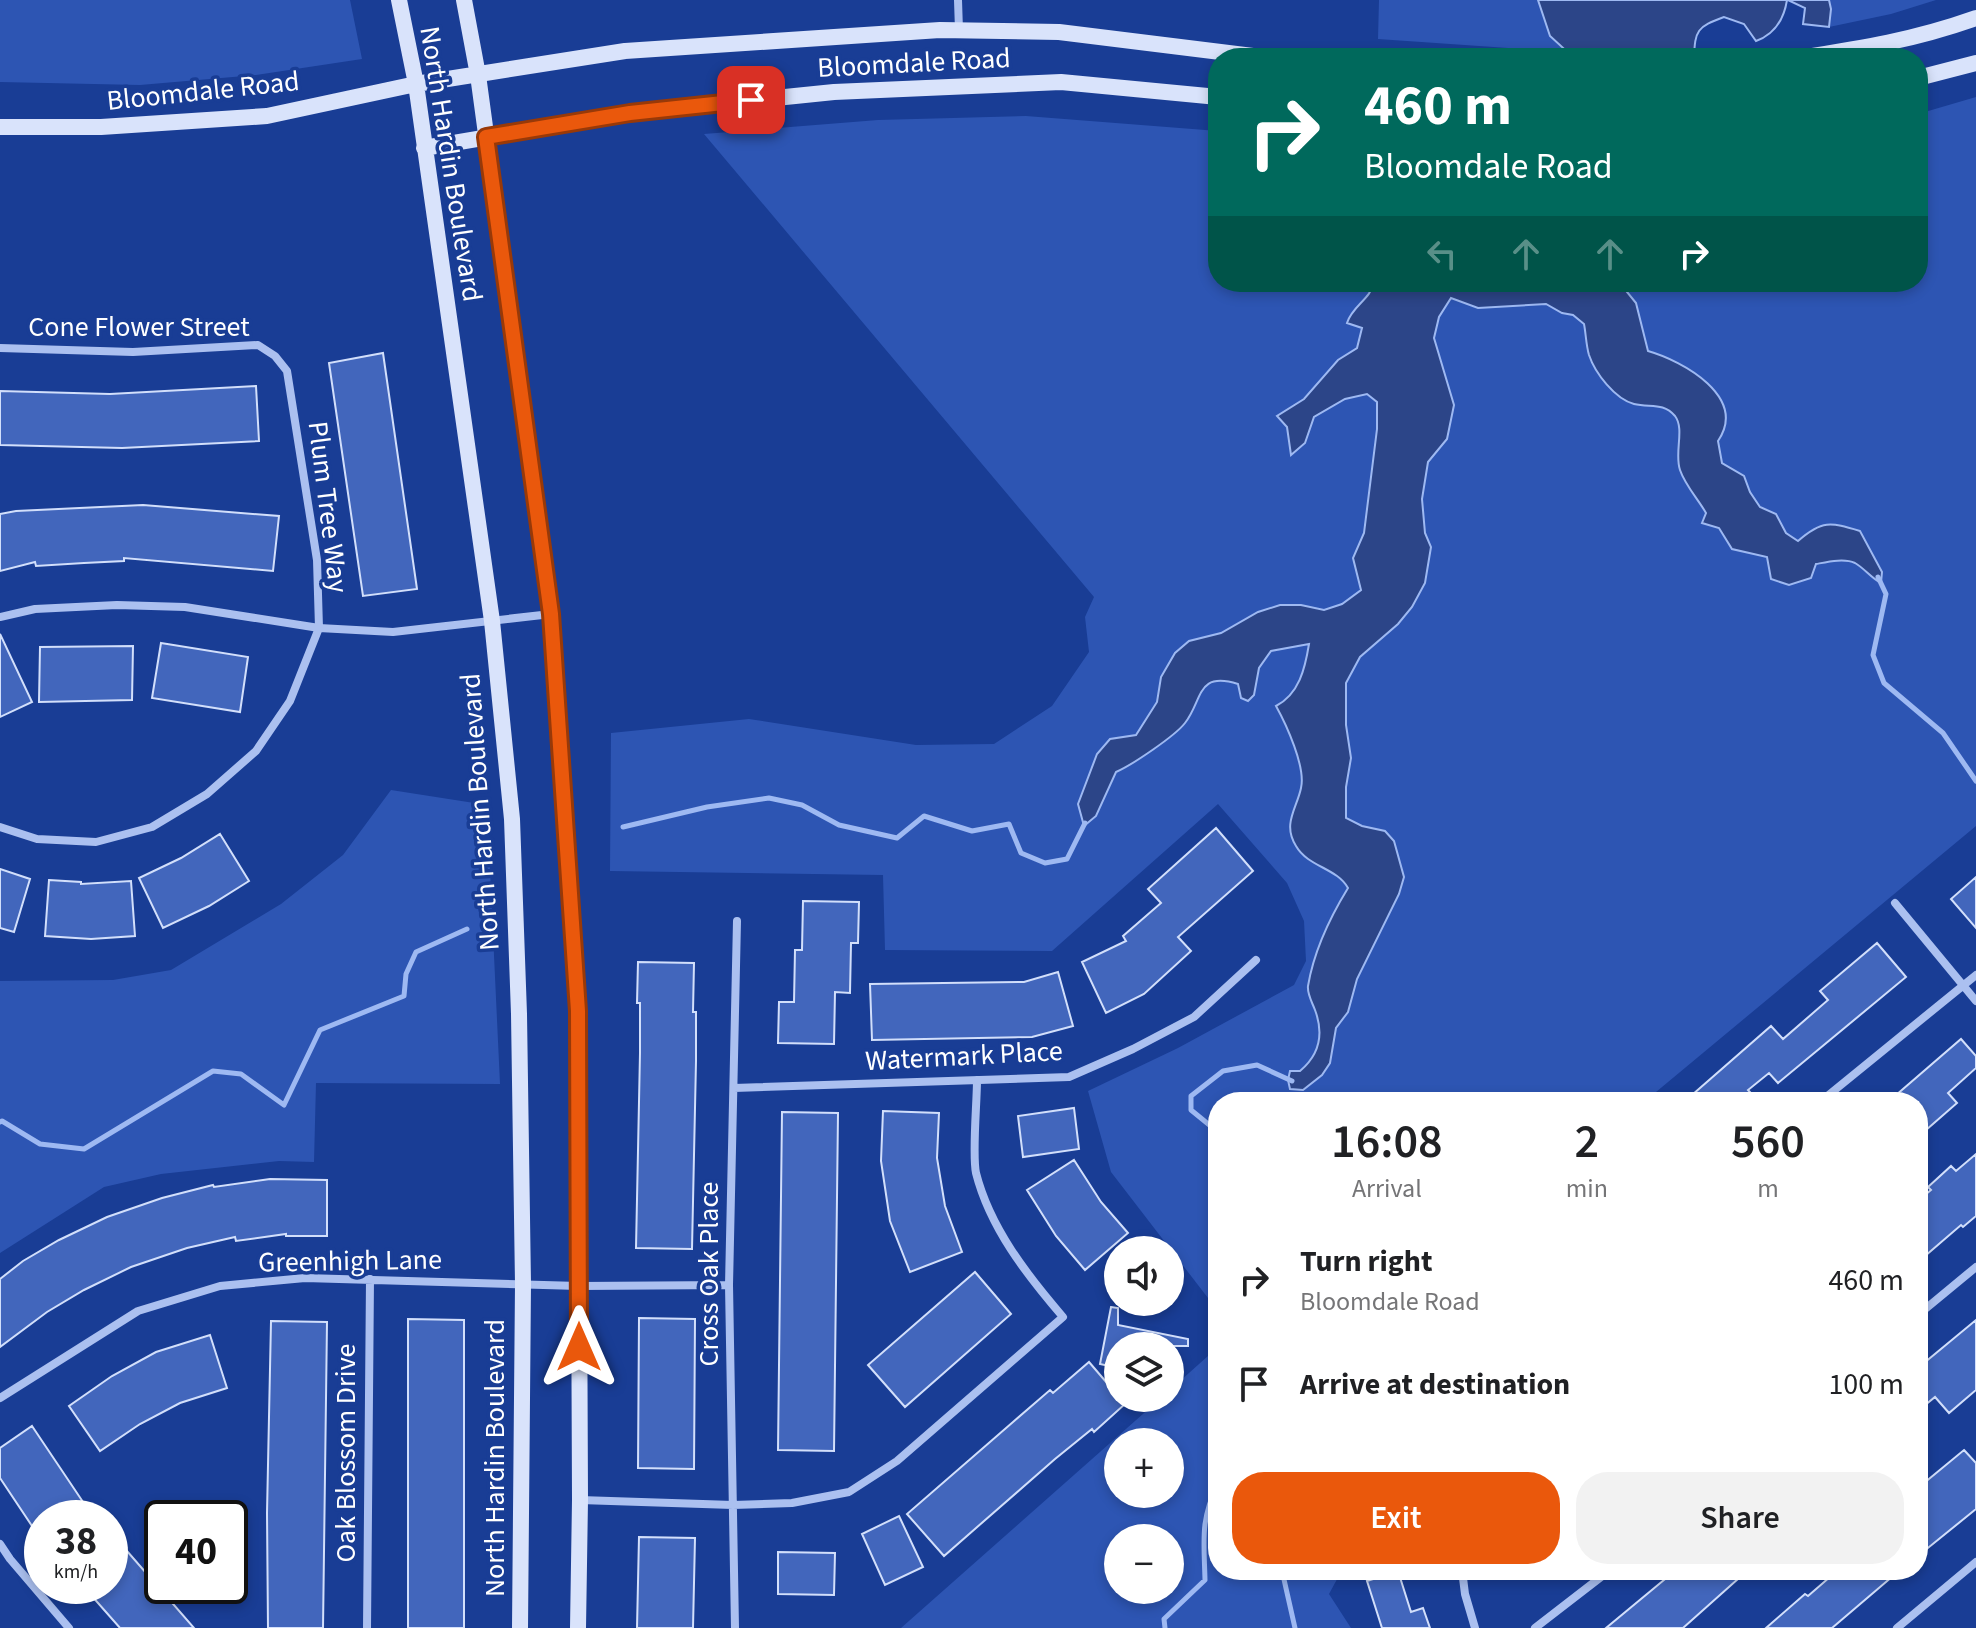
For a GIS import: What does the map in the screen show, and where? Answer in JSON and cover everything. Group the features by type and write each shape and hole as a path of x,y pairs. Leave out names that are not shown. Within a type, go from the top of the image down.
{"street":[{"name":"North Hardin Boulevard","path":"399,0 416,84 492,621 512,819 523,1284 520,1628"},
{"name":"North Hardin Boulevard","path":"464,0 478,75 551,614 578,1011 578,1628"},
{"path":"958,0 959,31"},
{"path":"1862,48 1926,35 1976,18"},
{"name":"Bloomdale Road","path":"0,127 101,127 267,116 416,84 625,51 959,31 1059,32 1208,50"},
{"path":"1928,75 1976,63"},
{"name":"Bloomdale Road","path":"424,148 630,113 834,92 1061,82 1208,96"},
{"name":"Cone Flower Street","path":"0,348 133,352 258,345 275,356"},
{"name":"Plum Tree Way","path":"0,827 37,839 96,842 152,827 207,794 256,751 290,701 319,628 317,560 287,371 275,356"},
{"path":"0,617 35,609 117,605 185,607 319,628 393,632 551,614"},
{"path":"1895,903 1976,1001"},
{"name":"Cross Oak Place","path":"735,1628 729,1285 737,921"},
{"name":"Watermark Place","path":"734,1088 1069,1077 1133,1049 1194,1017 1256,960"},
{"path":"1832,1092 1976,975"},
{"path":"580,1500 733,1505 792,1503 849,1492 897,1461 1063,1317 1034,1283 1000,1232 976,1172 977,1080"},
{"path":"1928,1307 1976,1267"},
{"name":"Greenhigh Lane","path":"0,1398 138,1311 220,1286 305,1278 579,1286 729,1285"},
{"name":"Oak Blossom Drive","path":"367,1628 370,1279"},
{"path":"0,1544 69,1628"},
{"path":"1897,1628 1976,1562"},
{"path":"1463,1580 1475,1628"},
{"path":"1535,1628 1597,1580"}],"shaded area":[{"path":"0,0 350,0 362,59 256,75 140,85 0,82"},
{"path":"1379,0 1538,0 1550,36 1563,48 1509,48 1378,39"},
{"path":"1538,0 1787,0 1778,25 1756,41 1744,24 1724,17 1699,31 1695,48 1563,48 1550,36"},
{"path":"1788,0 1829,0 1829,27 1803,24 1805,8"},
{"path":"1829,0 1936,0 1891,14 1829,27"},
{"path":"1976,97 1976,826 1656,1092 1208,1092 1208,1298 1184,1267 1184,1236 1160,1236 1111,1172 1088,1091 1178,1048 1294,985 1306,961 1304,921 1287,883 1218,804 1052,951 885,950 883,875 610,871 611,733 749,719 916,745 994,744 1052,706 1089,652 1085,617 1094,597 704,134 878,120 1026,116 1208,130 1208,292 1928,292 1928,111"},
{"path":"1627,292 1636,303 1648,351 1693,372 1718,396 1725,410 1725,425 1718,441 1722,463 1744,476 1760,507 1776,514 1786,533 1798,541 1820,526 1841,526 1860,531 1882,572 1881,583 1855,563 1846,561 1816,564 1811,578 1789,585 1771,579 1767,557 1732,549 1719,528 1702,523 1706,513 1680,470 1678,421 1661,407 1634,404 1613,391 1592,362 1584,324 1573,315 1546,304 1478,308 1451,298 1439,317 1434,338 1454,405 1447,439 1428,462 1422,499 1425,533 1431,547 1425,583 1398,624 1360,657 1346,683 1346,725 1351,758 1346,787 1346,818 1362,826 1385,831 1394,841 1404,877 1399,894 1357,979 1348,1012 1336,1028 1330,1063 1322,1075 1303,1090 1290,1089 1290,1071 1300,1071 1312,1058 1318,1044 1318,1019 1308,986 1323,935 1348,888 1337,876 1301,853 1290,830 1301,788 1301,769 1290,734 1276,706 1295,688 1303,671 1309,644 1271,651 1259,668 1254,695 1248,701 1241,698 1238,684 1215,681 1208,685 1180,729 1116,772 1096,816 1084,826 1078,804 1097,754 1110,739 1136,735 1157,702 1161,677 1175,653 1189,641 1221,633 1258,612 1280,605 1324,610 1342,604 1361,590 1353,558 1364,533 1377,429 1377,402 1367,394 1345,399 1314,417 1305,443 1291,455 1287,427 1277,416 1304,399 1338,360 1357,348 1362,328 1347,323 1369,293"},
{"path":"391,790 487,805 500,1084 316,1083 314,1162 279,1161 161,1174 104,1187 0,1253 0,981 113,980 171,970 281,904 343,855"},
{"path":"1208,1356 1208,1580 1337,1580 1329,1594 1351,1628 901,1628 1104,1448 1104,1508 1184,1508 1184,1428 1127,1428 1145,1412 1184,1412 1184,1377"}],"building":[{"path":"383,353 417,589 363,596 329,363"},
{"path":"256,386 259,441 122,448 0,445 0,391 110,394"},
{"path":"143,505 279,516 273,571 124,558 124,561 36,566 35,562 0,571 0,514"},
{"path":"0,634 32,702 0,717"},
{"path":"161,643 248,657 240,712 152,698"},
{"path":"133,646 132,700 39,702 40,647"},
{"path":"1216,828 1253,871 1178,937 1191,951 1144,994 1106,1013 1082,962 1126,941 1123,936 1161,903 1148,889"},
{"path":"220,834 249,881 209,906 163,928 139,878 181,858"},
{"path":"0,869 30,879 14,932 0,928"},
{"path":"1976,877 1976,928 1951,899"},
{"path":"49,880 81,884 131,881 135,936 91,939 45,936"},
{"path":"803,901 859,902 858,943 851,943 850,993 835,992 834,1044 778,1043 779,1002 794,1002 795,950 802,950"},
{"path":"1877,943 1906,977 1778,1083 1769,1073 1748,1090 1750,1092 1695,1092 1771,1026 1783,1039 1828,1000 1820,991"},
{"path":"638,962 694,963 696,1061 692,1249 636,1248 640,1053"},
{"path":"1058,972 1073,1026 1032,1037 872,1040 870,984 1024,982"},
{"path":"1961,1039 1976,1056 1976,1068 1948,1093 1957,1103 1928,1128 1928,1092 1900,1092"},
{"path":"1074,1108 1079,1149 1023,1157 1018,1116"},
{"path":"883,1111 939,1113 937,1158 945,1206 962,1252 910,1272 890,1221 881,1161"},
{"path":"782,1112 838,1113 834,1451 778,1450"},
{"path":"1976,1154 1976,1216 1928,1253 1928,1193 1931,1190 1928,1187 1951,1166 1956,1171"},
{"path":"1074,1160 1101,1202 1128,1233 1125,1236 1104,1236 1104,1254 1085,1270 1056,1236 1027,1190"},
{"path":"270,1179 327,1180 327,1236 286,1234 236,1241 235,1237 187,1248 131,1267 47,1312 0,1347 0,1279 23,1261 107,1217 162,1198 213,1185"},
{"path":"975,1272 1011,1314 905,1407 868,1365"},
{"path":"1109,1316 1118,1316 1118,1325 1153,1332 1106,1332"},
{"path":"639,1318 695,1319 694,1469 638,1468"},
{"path":"408,1319 464,1320 464,1628 408,1628"},
{"path":"1976,1320 1976,1390 1949,1413 1935,1397 1928,1403 1928,1360"},
{"path":"271,1321 327,1322 323,1628 268,1628"},
{"path":"210,1335 227,1388 180,1403 140,1424 100,1451 69,1406 112,1376 156,1352"},
{"path":"1104,1343 1104,1365 1100,1364"},
{"path":"1089,1362 1104,1380 1104,1412 1116,1412 1055,1459 944,1556 907,1514 1050,1390 1053,1393"},
{"path":"32,1426 82,1500 24,1500 24,1514 0,1478 0,1448"},
{"path":"1964,1450 1976,1463 1976,1509 1928,1548 1928,1480"},
{"path":"899,1516 923,1567 885,1585 862,1534"},
{"path":"639,1537 695,1538 693,1628 637,1628"},
{"path":"128,1552 144,1571 144,1604 173,1604 194,1628 120,1628 99,1604 128,1604"},
{"path":"778,1552 835,1553 834,1595 778,1594"},
{"path":"1401,1580 1411,1612 1423,1608 1430,1628 1382,1628 1367,1581"},
{"path":"1664,1580 1737,1580 1683,1628 1606,1628"},
{"path":"1826,1580 1888,1580 1832,1628 1766,1628 1805,1594 1808,1596"}],"waterway":[{"path":"1878,577 1886,594 1873,655 1884,683 1943,733 1976,781"},
{"path":"623,827 707,807 769,798 802,805 839,825 897,838 924,816 972,831 1009,824 1021,853 1045,863 1067,859 1085,823"},
{"path":"0,1122 40,1144 84,1149 213,1071 241,1074 284,1105 320,1030 404,996 406,974 416,952 467,929"},
{"path":"1208,1124 1191,1110 1191,1096 1223,1071 1257,1065 1292,1081"},
{"path":"1165,1628 1164,1619 1205,1580 1204,1541 1208,1512"},
{"path":"1284,1580 1295,1628"}],"route":[{"path":"579,1347 578,1011 551,614 486,137 630,113 751,100"}]}
